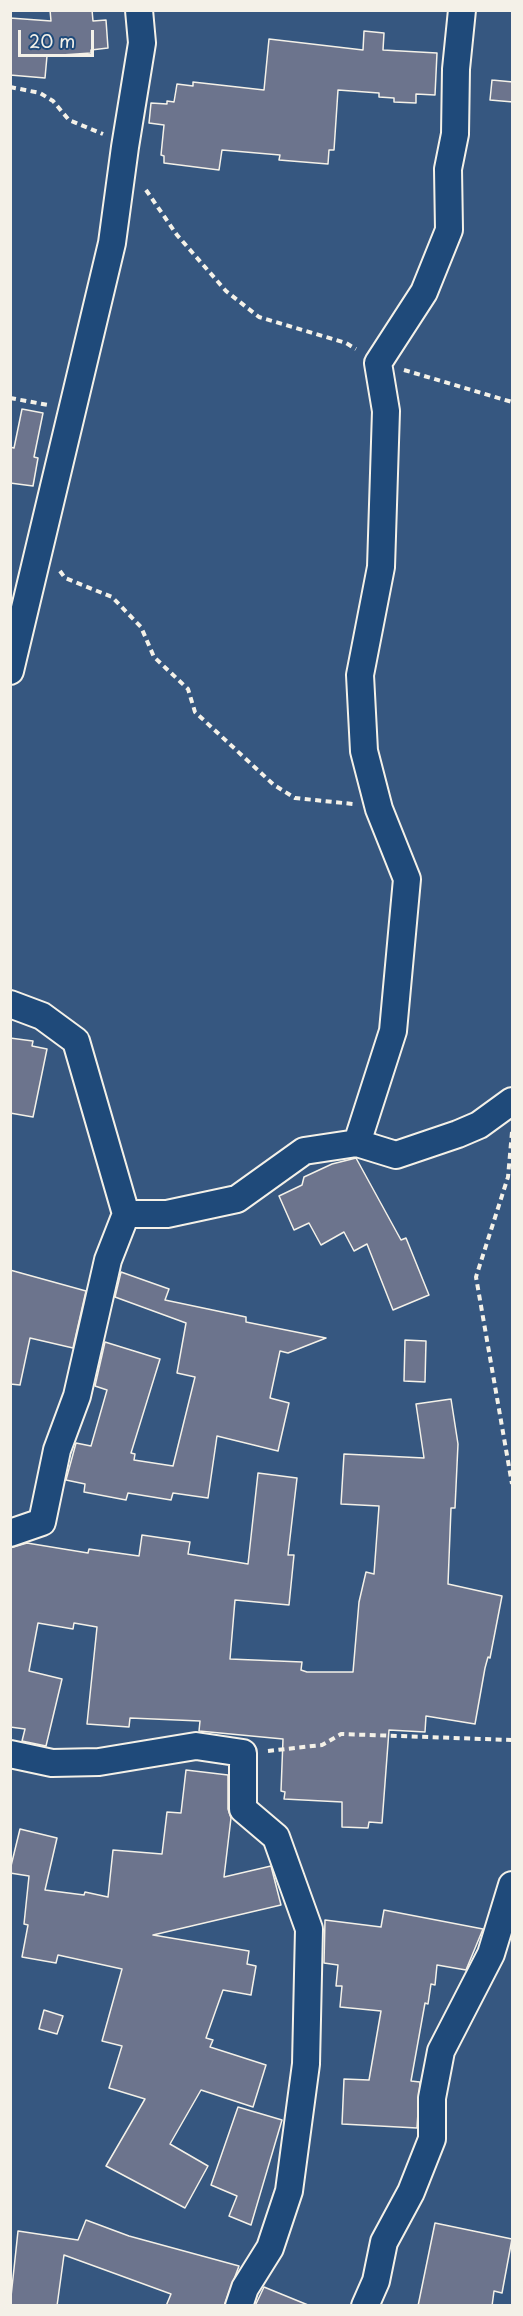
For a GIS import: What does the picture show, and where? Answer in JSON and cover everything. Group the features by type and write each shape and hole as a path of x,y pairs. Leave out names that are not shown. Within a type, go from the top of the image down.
{"street":[{"path":"10,671 112,243 142,43 139,10"},
{"path":"357,1143 393,1031 407,879 379,808 364,751 360,675 381,567 386,411 378,363 424,292 449,230 448,169 455,134 456,69 462,10"},
{"path":"10,1004 42,1016 76,1041 126,1214 108,1260 77,1396 57,1450 42,1522 10,1533"},
{"path":"126,1214 167,1214 237,1199 304,1151 357,1143 396,1155 478,1125 513,1101"},
{"path":"10,1754 64,1763 99,1762 196,1746 243,1753 243,1809 276,1837 309,1929 306,2064 289,2191 270,2248 245,2288 239,2306"},
{"path":"365,2306 376,2281 384,2242 411,2192 432,2139 432,2098 441,2051 491,1954 513,1885"}],"path":[{"path":"10,87 40,93 53,101 69,120 117,139 125,147"},
{"path":"120,184 143,186 177,235 219,283 259,317 346,344 378,363 513,402"},
{"path":"10,398 73,410"},
{"path":"40,552 65,578 112,597 141,627 154,657 188,689 195,712 274,785 295,798 379,808"},
{"path":"513,1132 508,1177 476,1278 513,1484"},
{"path":"243,1753 322,1745 341,1734 513,1740"}],"building":[{"path":"50,10 92,10 93,21 106,20 108,48 91,50 91,53 47,56 45,78 10,75 10,18 51,21"},
{"path":"364,31 384,33 383,50 437,53 435,95 416,94 416,103 394,102 394,98 379,97 379,93 338,90 334,150 329,150 328,164 279,160 280,155 222,150 219,170 164,163 164,156 161,155 164,125 149,123 151,103 174,102 177,84 193,86 193,82 264,90 269,39 363,50"},
{"path":"492,80 513,82 513,102 490,100"},
{"path":"22,409 43,413 34,457 38,458 33,486 10,483 10,447 14,448"},
{"path":"10,1038 33,1041 32,1046 47,1049 33,1117 10,1113"},
{"path":"356,1158 401,1240 406,1238 429,1295 393,1310 367,1244 354,1251 344,1232 321,1245 309,1223 294,1230 279,1196 302,1185 304,1177 332,1164"},
{"path":"10,1270 86,1291 73,1348 30,1338 20,1385 10,1384"},
{"path":"121,1272 169,1289 165,1300 246,1317 246,1322 326,1338 288,1353 280,1351 270,1398 289,1403 278,1451 217,1436 208,1498 173,1493 171,1500 128,1493 126,1500 84,1492 85,1484 66,1480 76,1443 91,1446 107,1390 95,1386 105,1342 160,1359 131,1453 135,1454 134,1460 173,1466 195,1377 177,1373 186,1323 115,1297"},
{"path":"405,1340 426,1341 425,1382 404,1381"},
{"path":"451,1399 458,1444 455,1508 451,1508 448,1584 502,1596 475,1724 426,1716 425,1732 389,1730 382,1823 369,1822 368,1828 342,1827 342,1802 284,1799 285,1792 281,1791 283,1739 199,1731 200,1721 130,1718 129,1727 87,1724 97,1627 74,1623 73,1629 38,1623 29,1671 62,1679 46,1746 22,1741 25,1729 10,1727 10,1548 27,1543 88,1553 89,1549 139,1556 142,1535 190,1542 188,1554 248,1564 258,1473 297,1478 288,1555 294,1555 289,1605 235,1600 230,1659 302,1662 301,1670 307,1672 353,1672 359,1602 366,1572 374,1574 379,1506 341,1504 344,1454 424,1458 416,1404"},
{"path":"186,1770 228,1775 228,1809 231,1818 224,1877 271,1866 281,1905 153,1935 249,1951 247,1964 256,1966 251,1995 223,1990 206,2038 213,2040 210,2047 266,2065 253,2107 201,2090 170,2144 208,2166 185,2208 106,2166 145,2099 109,2088 122,2046 102,2041 122,1969 58,1955 56,1963 22,1957 28,1925 24,1924 29,1876 10,1873 10,1870 20,1829 57,1838 45,1890 84,1895 85,1892 108,1897 113,1850 162,1854 167,1812 181,1813"},
{"path":"384,1910 483,1929 466,1970 437,1965 435,1985 431,1984 428,2004 425,2003 411,2081 420,2082 417,2128 342,2124 344,2079 369,2080 381,2011 340,2007 342,1986 336,1986 338,1965 324,1963 325,1920 381,1927"},
{"path":"44,2010 63,2016 57,2034 39,2029"},
{"path":"238,2107 282,2120 251,2225 229,2216 237,2196 211,2185"},
{"path":"86,2220 129,2236 239,2266 224,2306 166,2306 171,2294 64,2255 57,2306 10,2306 18,2231 78,2240"},
{"path":"435,2223 512,2239 502,2293 494,2291 492,2306 418,2306"},
{"path":"264,2287 308,2305 308,2306 255,2306"}]}
